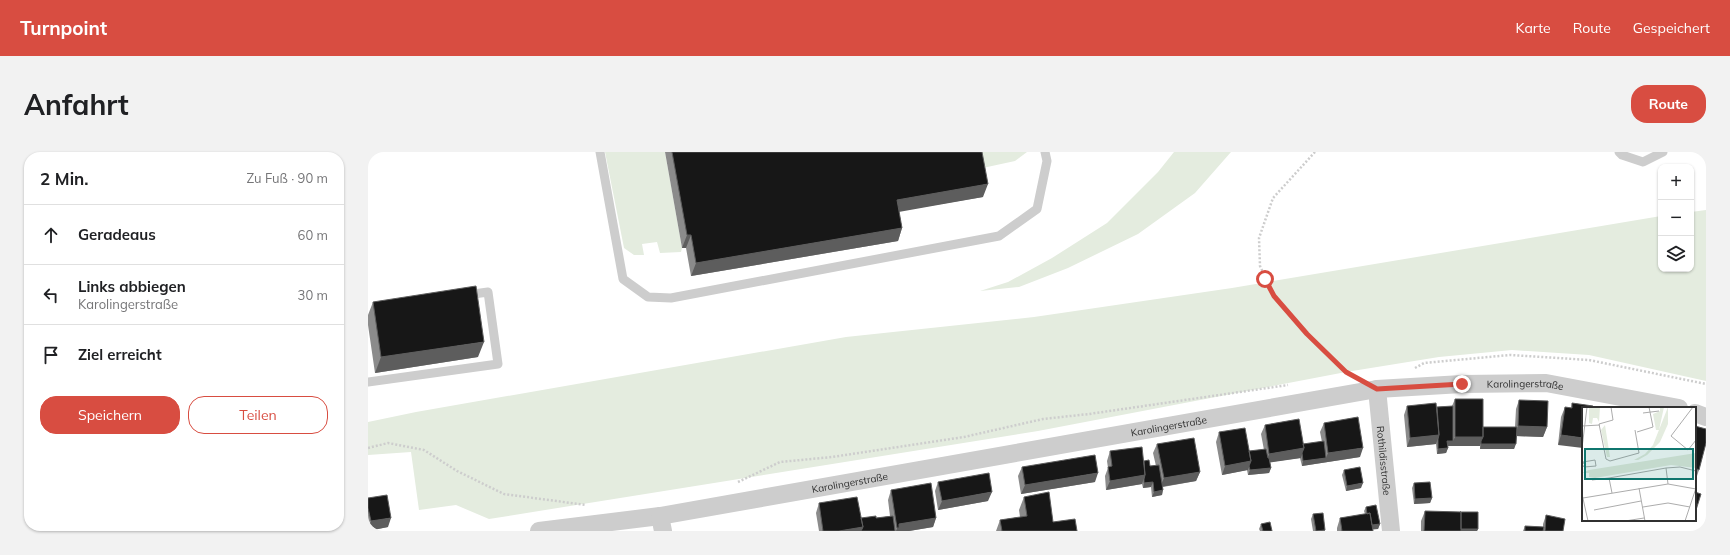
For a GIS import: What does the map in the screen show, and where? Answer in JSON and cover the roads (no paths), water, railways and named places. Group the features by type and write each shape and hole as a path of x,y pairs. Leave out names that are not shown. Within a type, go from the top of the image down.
{"street":[{"name":"Karolingerstraße","path":"539,531 662,523 1377,389 1462,384 1546,383 1674,407"},
{"name":"Rothildisstraße","path":"1377,389 1391,531"},
{"path":"1696,414 1706,417"}],"lane":[{"path":"600,152 623,279 648,297 671,298 999,236 1037,209 1047,161 1045,152"},
{"path":"1619,152 1622,155 1643,162 1662,152"},
{"path":"368,382 498,364 488,292 458,296"}]}
